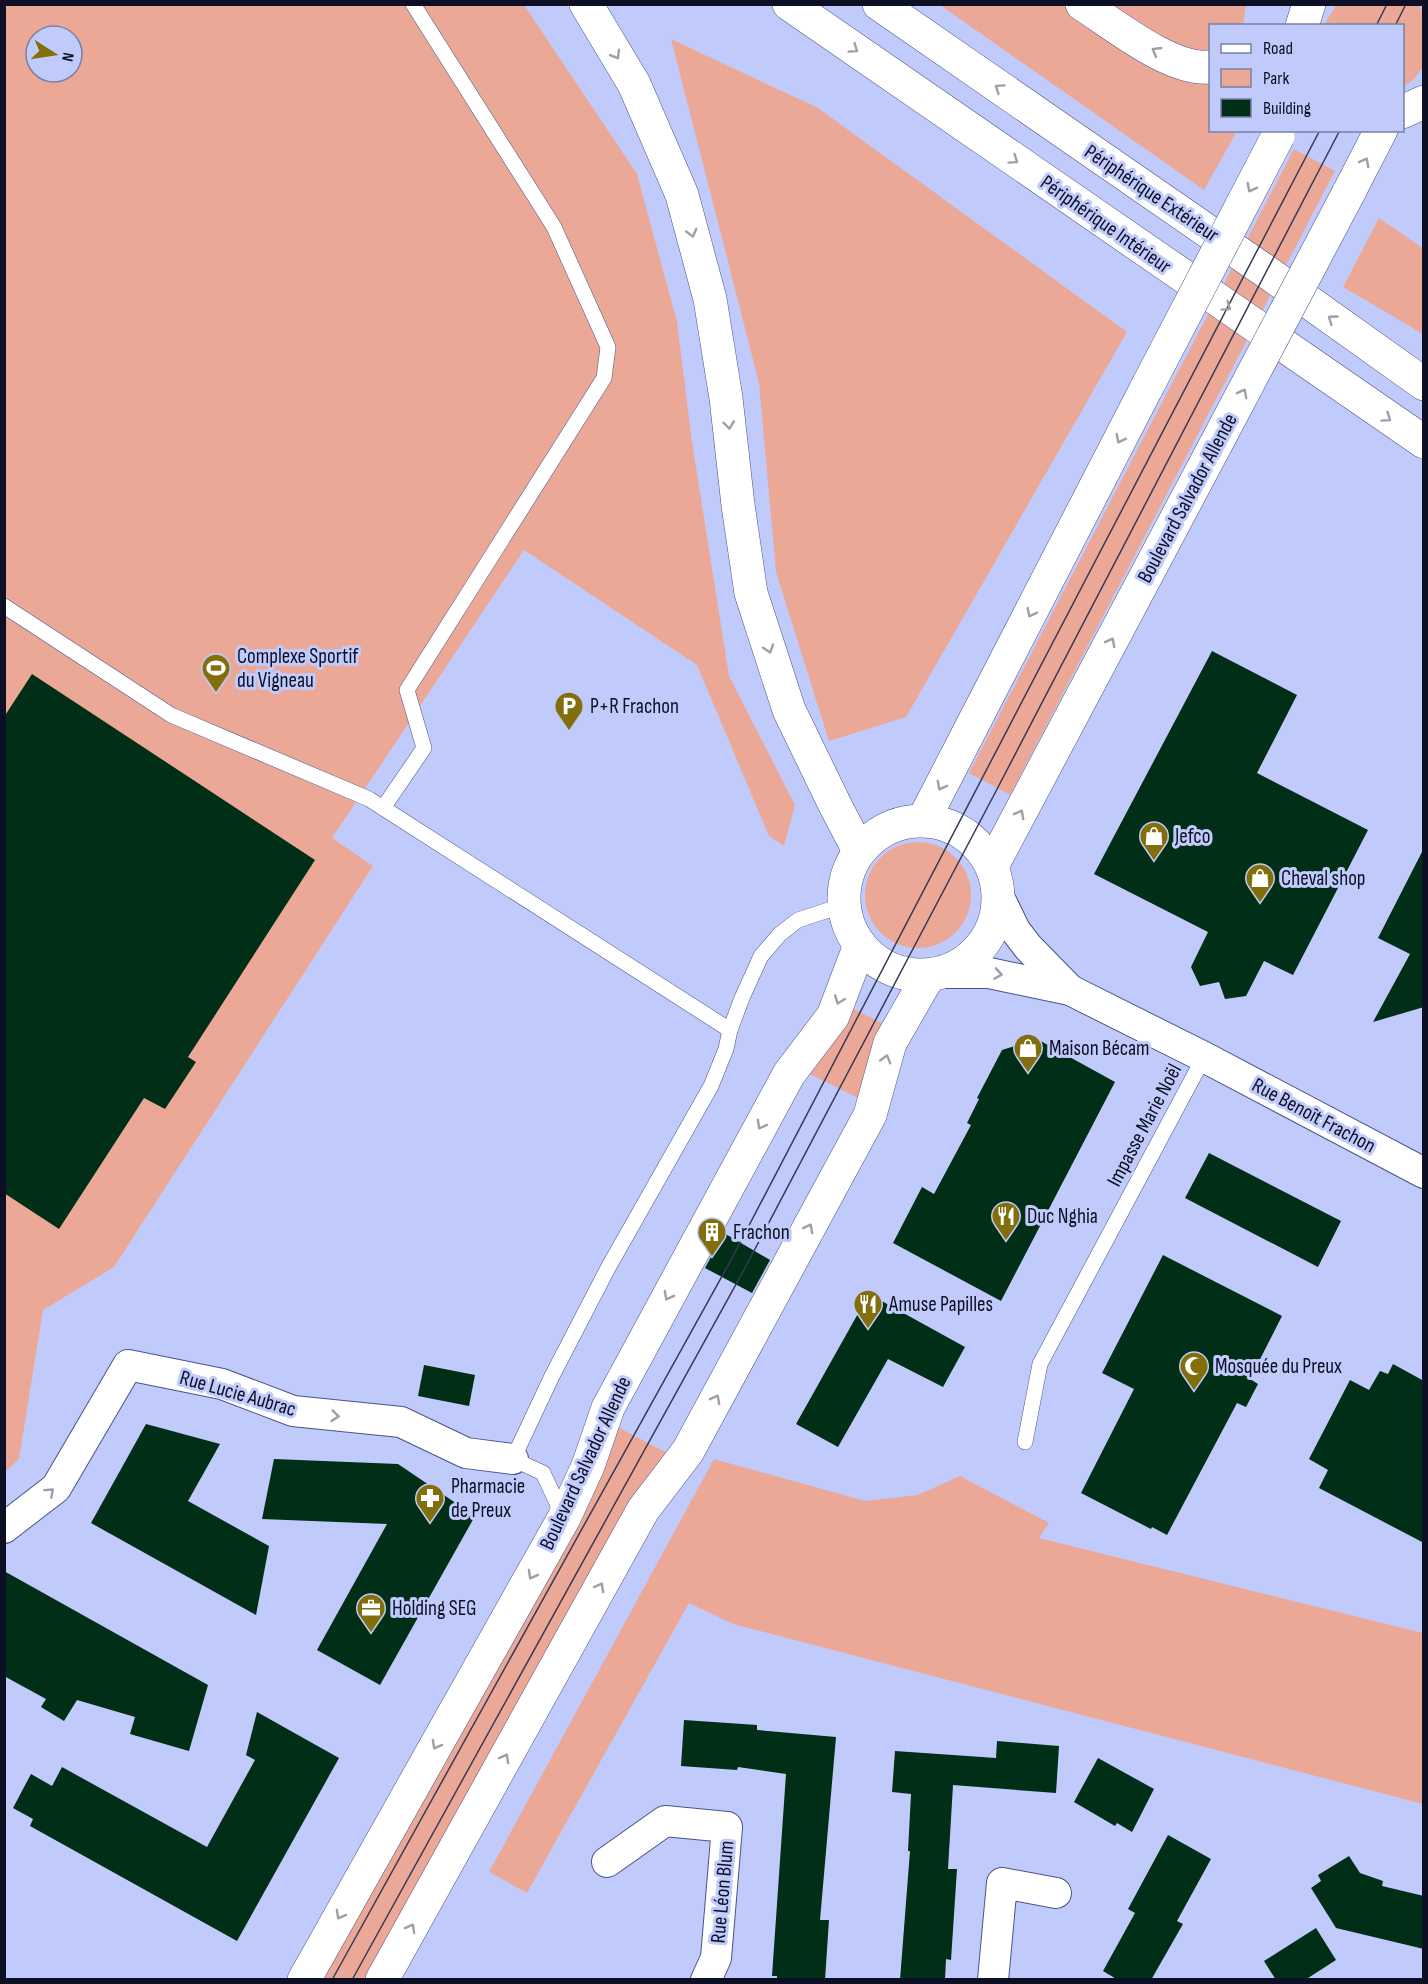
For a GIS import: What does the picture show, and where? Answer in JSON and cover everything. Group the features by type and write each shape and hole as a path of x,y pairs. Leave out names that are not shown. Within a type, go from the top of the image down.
{"main road":[{"path":"586,4 634,84 682,195 710,299 726,398 751,593 789,710 859,851"},
{"name":"Périphérique Intérieur","path":"789,4 1424,442"},
{"name":"Périphérique Extérieur","path":"879,4 1271,275 1424,384"},
{"path":"1082,4 1168,58 1190,66 1209,67"},
{"path":"1303,24 1309,4"},
{"name":"Boulevard Salvador Allende","path":"992,866 1348,194 1394,132"},
{"path":"924,819 1279,133"},
{"path":"924,819 957,828 972,838 992,866 1000,899 995,922 984,944 964,963 935,974 901,972 885,966 860,945 849,925 844,905 845,884 859,851 888,826 924,819"},
{"name":"Boulevard Salvador Allende","path":"304,1980 564,1518 588,1466 608,1408 789,1074 833,1016 860,945"},
{"path":"382,1980 643,1510 688,1451 705,1421 870,1115 890,1043 935,974"}],"street":[{"path":"1000,899 1015,930 1028,947 1070,990"},
{"path":"935,974 989,973 1070,990"},
{"name":"Rue Benoît Frachon","path":"1070,990 1204,1057 1424,1173"},
{"name":"Rue Lucie Aubrac","path":"4,1528 56,1488 128,1365 222,1384 293,1411 400,1422 466,1453 513,1459"},
{"name":"Rue Léon Blum","path":"607,1862 665,1821 727,1827 716,1958 706,1980"},
{"path":"993,1980 1002,1883 1056,1893"}],"lane":[{"path":"383,808 424,748 407,690 604,378 608,347 554,227 413,4"},
{"path":"4,606 171,715 369,799 730,1030"},
{"path":"564,1518 543,1473 513,1459 552,1376 608,1268 711,1086 726,1049 730,1030 761,956 780,934 798,920 844,905"},
{"name":"Impasse Marie Noël","path":"1025,1442 1040,1365 1204,1057"}],"green space":[{"name":"Complexe Sportif du Vigneau","path":"4,5 524,5 637,174 677,322 692,442 729,676 795,805 784,846 769,836 697,665 524,550 332,838 373,866 114,1267 43,1310 19,1459 5,1472"},
{"path":"940,5 1246,5 1243,24 1209,24 1209,132 1236,132 1204,190"},
{"path":"1336,5 1418,5 1423,12 1423,67 1414,79 1404,86 1404,24 1325,24"},
{"path":"671,39 818,108 1127,332 906,717 829,741 776,572 759,383"},
{"path":"1294,149 1335,171 1010,795 969,773"},
{"path":"1379,218 1423,248 1423,334 1343,287"},
{"path":"918,842 938,846 956,857 967,875 971,895 967,915 956,933 938,944 918,948 898,944 880,933 869,915 865,895 869,875 880,857 898,846"},
{"path":"850,1007 887,1026 862,1100 802,1070"},
{"path":"612,1424 669,1454 634,1499 366,1979 315,1980"},
{"path":"714,1459 865,1501 918,1495 960,1476 1049,1523 1039,1538 1423,1633 1423,1804 733,1624 689,1603 527,1893 489,1872"}],"building":[{"path":"1212,651 1297,695 1257,773 1368,830 1293,975 1264,961 1246,996 1225,999 1219,982 1200,986 1191,967 1208,932 1094,874"},
{"path":"32,674 315,860 188,1057 196,1062 165,1109 144,1098 59,1229 4,1193 4,717"},
{"path":"1424,848 1424,1007 1373,1022 1410,954 1378,938"},
{"path":"1037,1039 1115,1082 1001,1301 893,1243 922,1187 934,1194 971,1125 967,1123 979,1099 977,1098 1002,1050"},
{"path":"1209,1153 1341,1221 1318,1267 1185,1198"},
{"path":"724,1233 770,1260 752,1293 705,1268"},
{"name":"Mosquée du Preux","path":"1163,1255 1282,1316 1250,1379 1258,1384 1246,1407 1237,1403 1167,1535 1081,1493 1134,1389 1102,1373"},
{"path":"869,1294 965,1347 943,1387 888,1359 838,1447 796,1424"},
{"path":"1393,1364 1424,1381 1424,1543 1319,1488 1328,1470 1309,1459 1350,1380 1369,1390 1380,1371 1388,1374"},
{"path":"424,1365 475,1375 469,1406 418,1396"},
{"path":"146,1424 220,1444 188,1501 269,1546 256,1615 91,1523"},
{"path":"274,1459 398,1464 475,1516 380,1685 317,1650 387,1524 262,1519"},
{"path":"4,1571 208,1685 189,1751 130,1734 135,1717 77,1700 64,1721 41,1707 46,1699 4,1676"},
{"path":"257,1712 339,1758 237,1941 30,1826 33,1819 13,1808 31,1774 52,1786 62,1767 207,1847 255,1760 246,1755"},
{"path":"684,1720 757,1725 757,1730 836,1737 820,1920 829,1920 825,1980 777,1980 777,1976 772,1976 786,1774 738,1767 737,1770 681,1766"},
{"path":"997,1741 1059,1746 1056,1793 953,1785 948,1869 957,1869 951,1960 946,1959 945,1980 900,1980 910,1851 908,1851 911,1794 892,1792 895,1751 996,1758"},
{"path":"1098,1758 1154,1789 1132,1832 1117,1823 1115,1826 1074,1802"},
{"path":"1168,1835 1211,1859 1177,1921 1183,1924 1151,1980 1118,1980 1103,1971 1135,1913 1128,1909"},
{"path":"1349,1856 1360,1873 1383,1881 1382,1886 1424,1896 1424,1949 1336,1928 1311,1888 1321,1881 1318,1875"},
{"path":"1316,1928 1336,1960 1305,1980 1276,1980 1264,1961"}],"tram line":[{"path":"1377,24 1387,4"},
{"path":"1396,24 1406,4"},
{"path":"332,1980 731,1260 1319,132"},
{"path":"352,1980 745,1268 1339,132"}],"place":[{"name":"Complexe Sportif du Vigneau","path":"216,694"},
{"name":"P+R Frachon","path":"569,732"},
{"name":"Jefco","path":"1154,862"},
{"name":"Cheval shop","path":"1260,904"},
{"name":"Maison Bécam","path":"1028,1074"},
{"name":"Duc Nghia","path":"1006,1242"},
{"name":"Frachon","path":"712,1258"},
{"name":"Amuse Papilles","path":"868,1330"},
{"name":"Mosquée du Preux","path":"1194,1392"},
{"name":"Pharmacie de Preux","path":"430,1524"},
{"name":"Holding SEG","path":"371,1634"}]}
